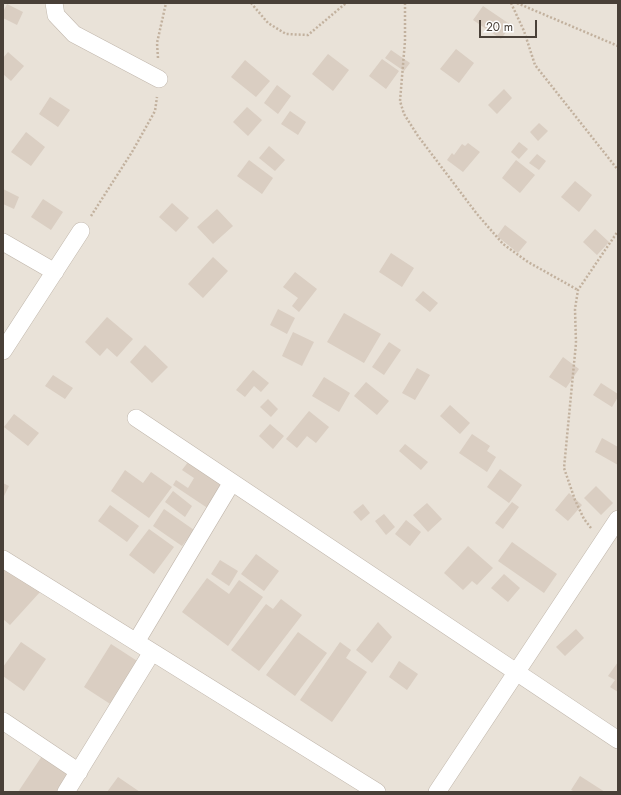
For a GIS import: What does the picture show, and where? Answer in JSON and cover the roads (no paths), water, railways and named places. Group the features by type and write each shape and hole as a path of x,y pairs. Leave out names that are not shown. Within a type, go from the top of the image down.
{"street":[{"path":"54,3 56,15 74,34 159,78"},
{"path":"3,351 81,232"},
{"path":"3,242 55,272"},
{"path":"136,418 618,740"},
{"path":"136,642 232,482"},
{"path":"437,792 618,519"},
{"path":"3,559 377,792"},
{"path":"66,792 152,652"},
{"path":"3,721 79,772"}]}
